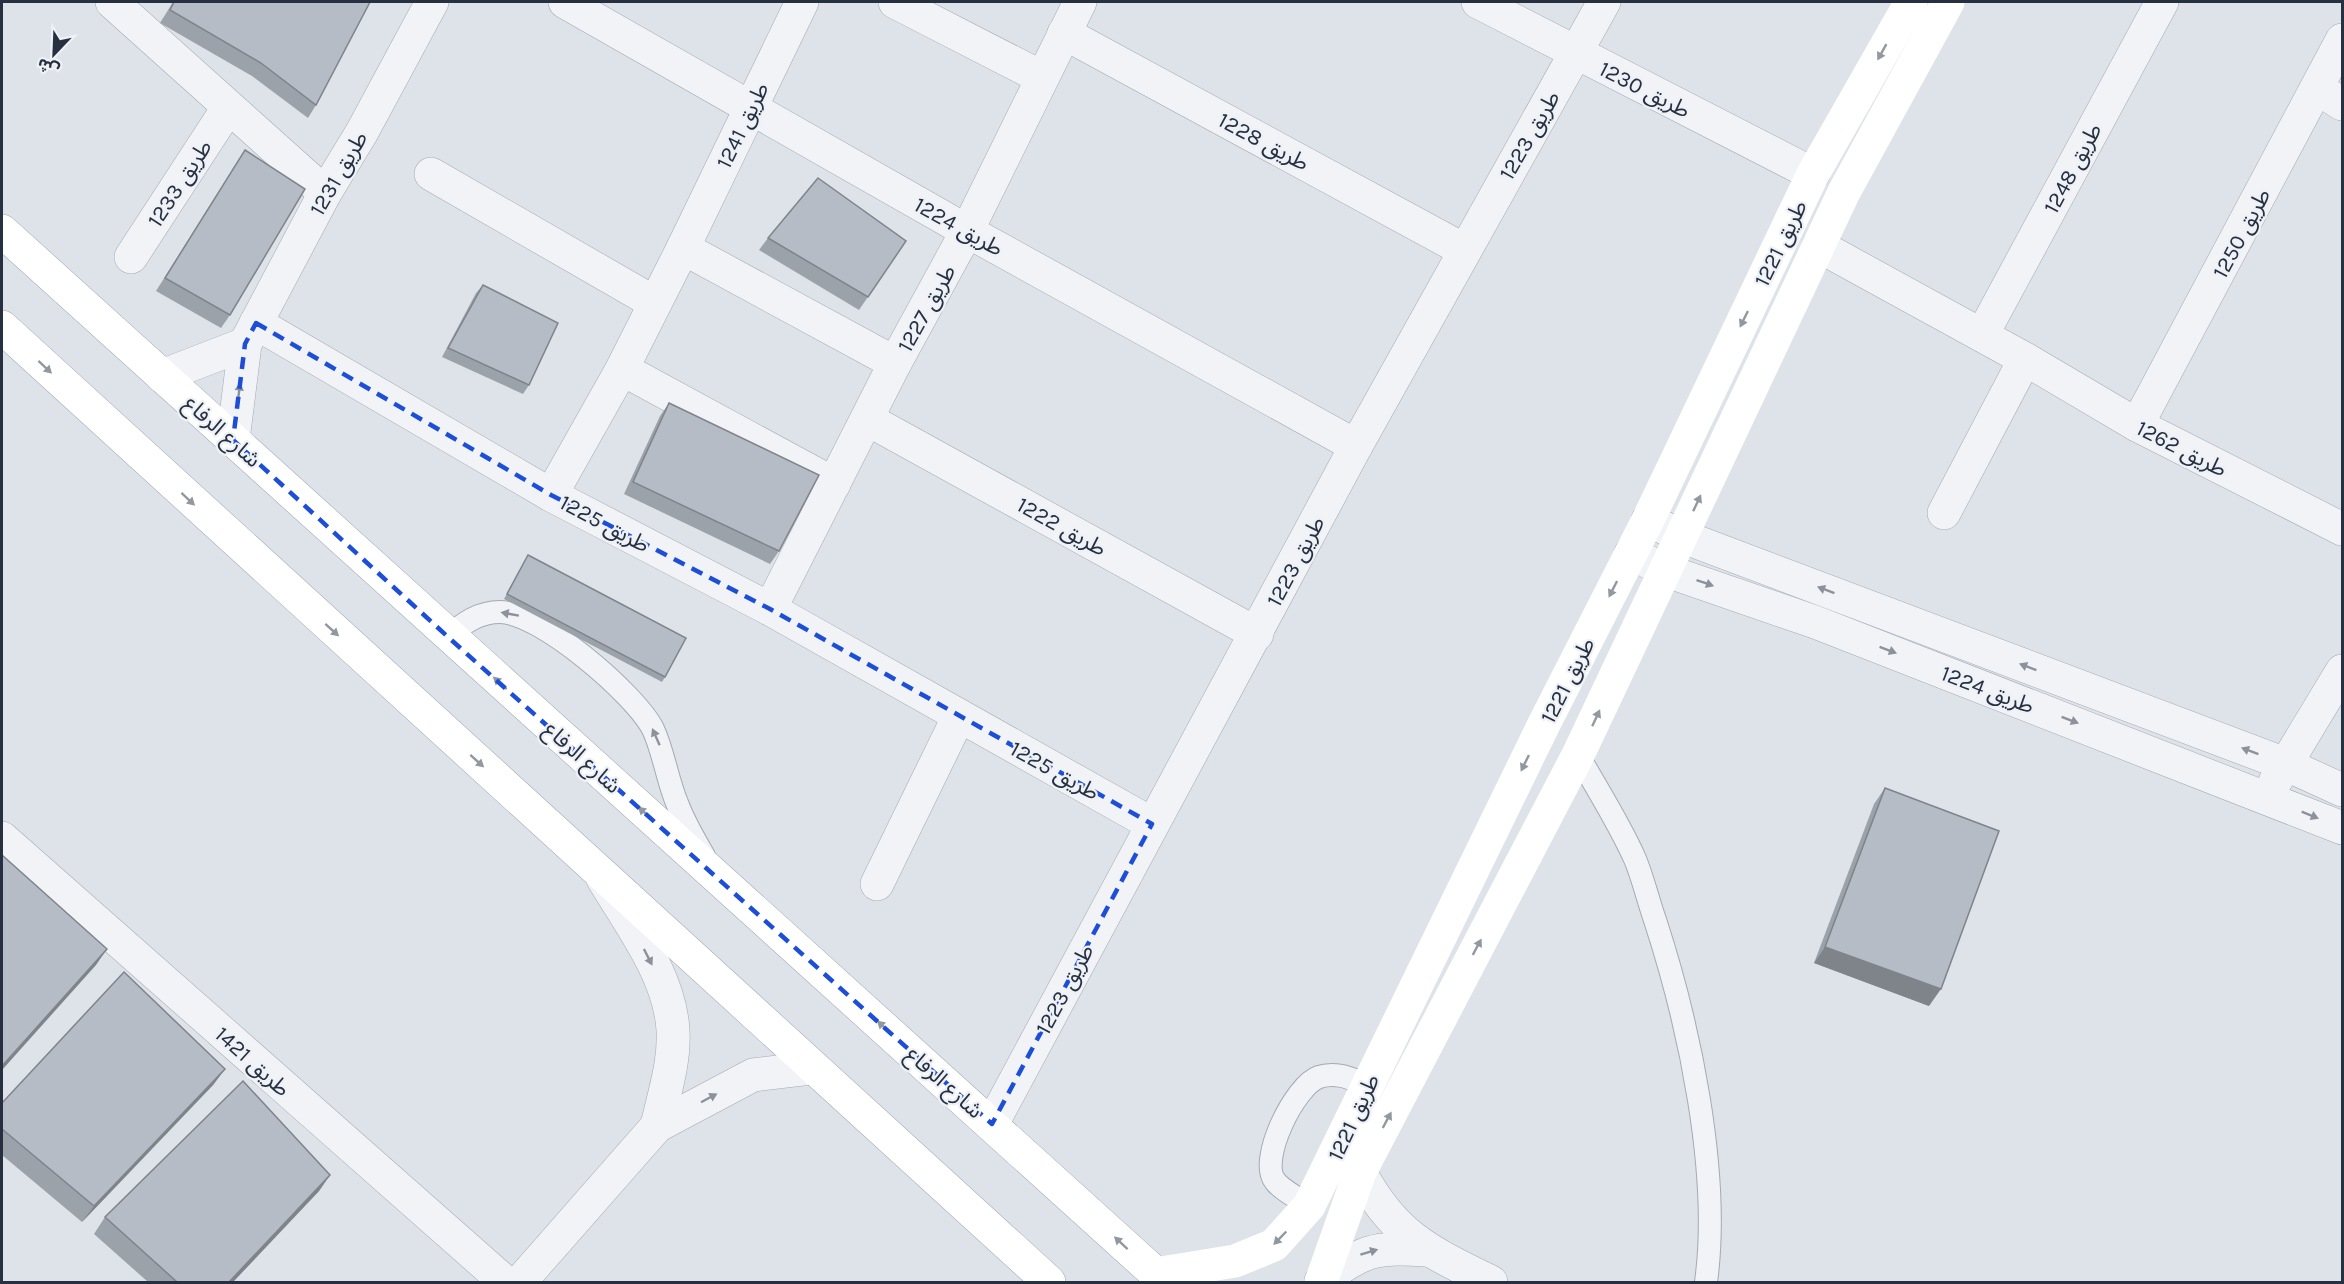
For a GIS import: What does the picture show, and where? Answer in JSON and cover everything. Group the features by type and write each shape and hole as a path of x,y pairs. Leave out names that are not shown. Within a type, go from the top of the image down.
{"street":[{"path":"112,2 325,193"},
{"name":"طريق 1231","path":"233,440 250,334 325,193 362,132 432,2"},
{"name":"طريق 1224","path":"565,2 967,231 1356,446"},
{"name":"طريق 1241","path":"551,495 622,369 802,2"},
{"path":"895,2 1041,77"},
{"name":"طريق 1227","path":"770,609 896,363 967,231 1080,2"},
{"name":"طريق 1230","path":"1478,2 1813,174"},
{"name":"طريق 1223","path":"992,1124 1356,446 1604,2"},
{"name":"طريق 1221","path":"1160,1278 1235,1261 1274,1245 1309,1206 1544,724 1648,520 1813,174 1911,2"},
{"name":"طريق 1221","path":"1321,1282 1360,1172 1578,754 1844,192 1948,2"},
{"name":"طريق 1248","path":"1982,335 2162,2"},
{"name":"طريق 1228","path":"1064,33 1464,250"},
{"name":"طريق 1250","path":"2137,425 2330,96 2343,40"},
{"name":"طريق 1233","path":"131,257 228,108"},
{"path":"431,174 655,303"},
{"name":"شارع الرفاع","path":"2,231 448,637 992,1124 1160,1278"},
{"name":"طريق 1262","path":"1819,246 2025,359 2137,425 2343,529"},
{"path":"683,248 896,363"},
{"path":"2,327 811,1068 1049,1282"},
{"path":"162,376 250,334"},
{"name":"طريق 1225","path":"250,334 770,609 1152,824"},
{"path":"1944,513 2025,359"},
{"path":"622,369 834,484"},
{"name":"طريق 1222","path":"867,419 1257,634"},
{"name":"طريق 1224","path":"1648,520 1681,536 2285,764 2343,790"},
{"name":"طريق 1224","path":"1631,553 1664,570 1815,622 2343,828"},
{"path":"2267,797 2343,672"},
{"path":"878,884 959,716"},
{"name":"طريق 1421","path":"2,838 505,1282"},
{"path":"597,870 647,953 669,1001 673,1030 672,1059 657,1126"},
{"path":"519,1282 657,1126 753,1075 811,1068"},
{"path":"1360,1172 1375,1200 1425,1250 1491,1282"},
{"path":"1321,1282 1358,1255 1384,1248 1425,1250"}],"lane":[{"path":"448,637 463,624 481,615 501,612 520,616 538,624 624,690 652,729 677,804 690,832 724,884"},
{"path":"1578,754 1635,860 1676,982 1698,1101 1709,1190 1711,1247 1706,1282"},
{"path":"1309,1206 1274,1181 1269,1165 1272,1148 1291,1104 1303,1088 1318,1077 1340,1074 1368,1085"}],"highlighted area":[{"path":"256,323 551,495 770,609 1152,824 992,1124 448,637 233,440 245,344"}],"building":[{"path":"174,2 370,2 316,105 261,63 170,10"},
{"path":"245,150 305,189 230,315 165,278"},
{"path":"818,178 906,241 868,297 768,238"},
{"path":"483,285 558,323 529,385 448,348"},
{"path":"669,403 819,475 779,551 633,482"},
{"path":"528,555 686,638 665,677 507,594"},
{"path":"1885,788 1999,831 1941,989 1825,947"},
{"path":"2,855 107,949 2,1066"},
{"path":"124,972 225,1069 94,1206 2,1129 2,1103"},
{"path":"243,1081 330,1175 229,1282 177,1282 105,1217"}]}
